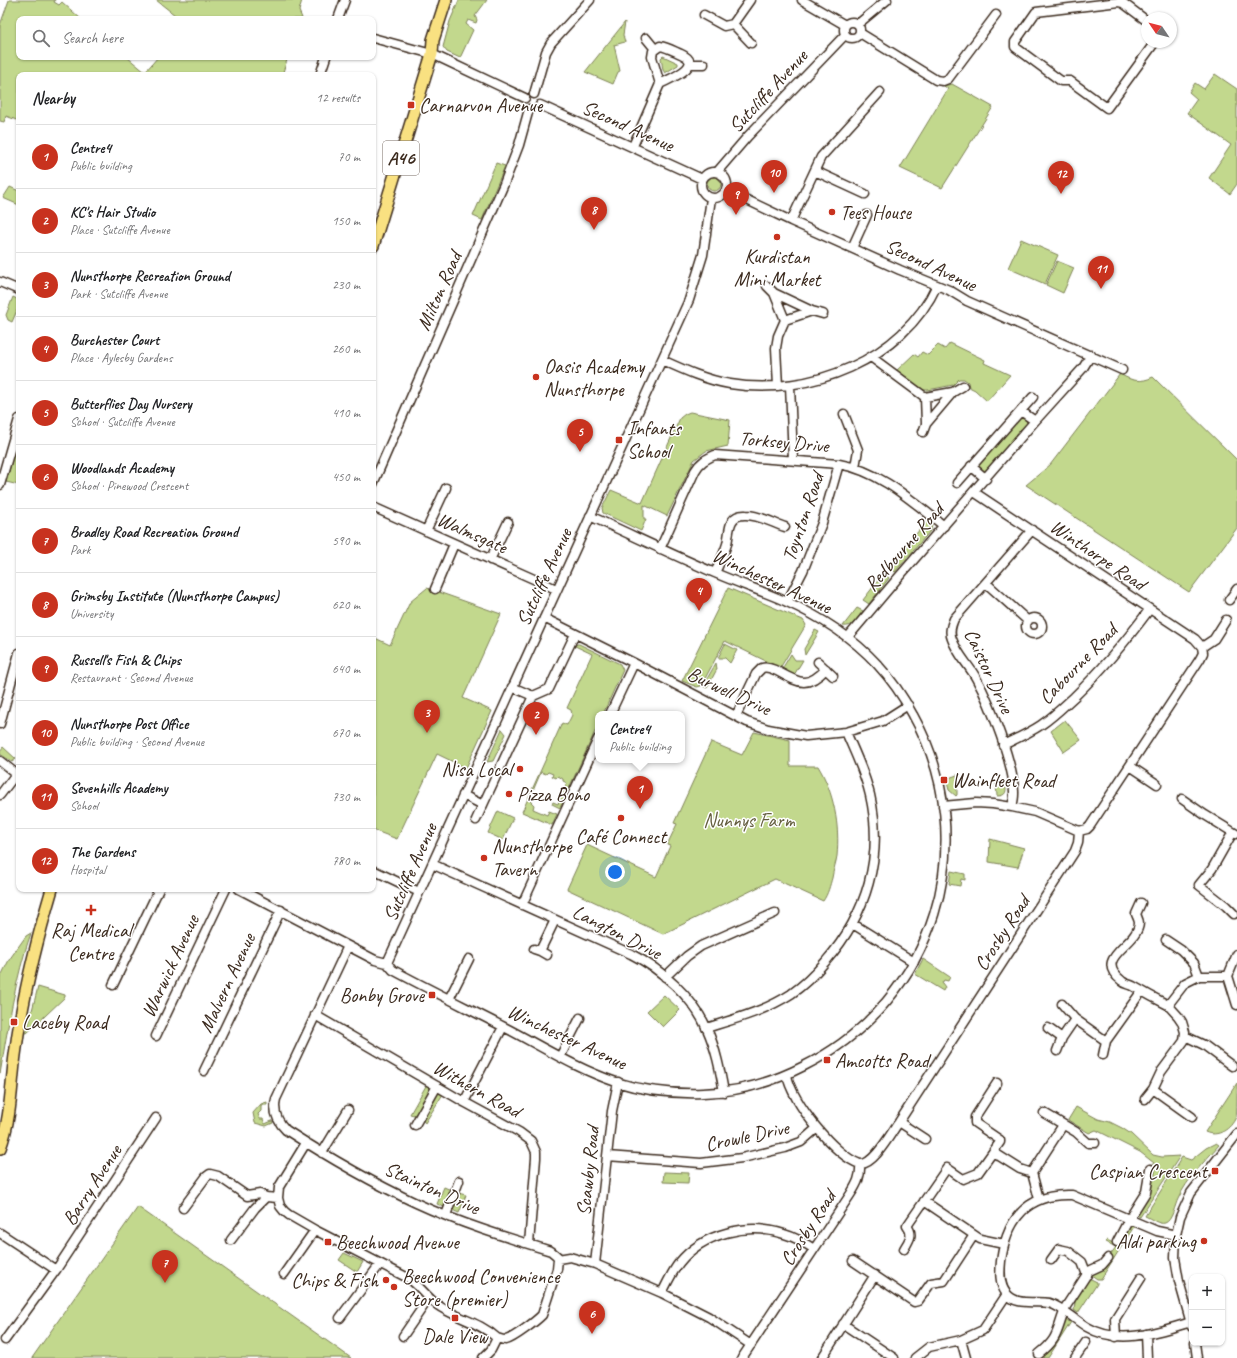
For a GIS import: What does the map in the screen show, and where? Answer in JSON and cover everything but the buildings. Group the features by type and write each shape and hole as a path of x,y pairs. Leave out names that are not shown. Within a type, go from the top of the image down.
{"highway":[{"name":"A46","path":"376,237 432,54 433,40 446,0"},
{"path":"0,1148 8,1122 15,1055 22,1010 51,892"}],"street":[{"path":"339,16 345,0"},
{"path":"534,94 546,52 551,43 590,0"},
{"path":"704,15 724,26 733,24 750,0"},
{"path":"802,0 845,25"},
{"path":"858,24 887,0"},
{"path":"1141,16 1123,3 1119,2 1081,3 1036,12 1015,42 1015,47 1061,81 1070,81 1107,108 1151,48"},
{"path":"860,33 936,80 943,81 948,79 996,15"},
{"path":"850,22 858,24 860,33 857,37 848,38 843,29 845,25 850,22"},
{"path":"733,24 751,43"},
{"name":"Sutcliffe Avenue","path":"717,172 748,136 845,35"},
{"path":"646,38 655,49"},
{"path":"376,39 432,54 525,98"},
{"path":"660,84 652,57 655,49 660,46 678,53 686,57 690,64"},
{"path":"321,72 325,60"},
{"path":"690,64 704,64"},
{"path":"633,146 660,84 684,72 690,64"},
{"path":"791,221 821,157 880,92"},
{"path":"529,94 534,94 539,97 540,104 536,109 529,109 525,105 525,98 529,94"},
{"name":"Second Avenue","path":"540,104 702,179"},
{"name":"Milton Road","path":"376,477 504,184 519,145 529,109"},
{"path":"814,171 865,194"},
{"path":"717,172 723,175 726,179 726,190 720,197 711,198 701,189 702,179 709,173 717,172"},
{"name":"Second Avenue","path":"726,190 791,221 900,270 949,290 967,301 1122,370"},
{"name":"Sutcliffe Avenue","path":"387,963 556,589 690,300 702,255 711,198"},
{"path":"852,248 867,215"},
{"path":"0,282 16,289"},
{"path":"662,360 704,378 730,384 762,387 778,386 828,377 871,357 908,328 930,300 937,285"},
{"path":"766,286 774,293 812,311 823,314"},
{"path":"774,293 785,320 778,336 776,348 778,386"},
{"path":"785,320 812,311"},
{"name":"Redbourne Road","path":"848,638 1035,421 1083,368 1091,355"},
{"path":"871,357 925,397 953,392"},
{"path":"790,385 793,460"},
{"path":"925,397 924,428 953,392 963,386"},
{"name":"Redbourne Road","path":"957,483 1033,397"},
{"path":"1021,411 1035,421"},
{"path":"844,414 858,450 855,467"},
{"path":"0,486 3,464 16,427"},
{"name":"Torksey Drive","path":"660,549 694,471 699,464 715,455 793,460 855,467 887,483 944,526"},
{"name":"Toynton Road","path":"787,602 803,571 822,523 839,464"},
{"path":"971,466 986,479"},
{"path":"426,531 446,488"},
{"name":"Winthorpe Road","path":"974,492 1194,639 1202,647"},
{"name":"Walmsgate","path":"376,508 556,589"},
{"path":"715,573 727,544 730,525 735,518 747,515 785,527"},
{"name":"Winchester Avenue","path":"245,892 375,960 387,963 393,970 560,1057 594,1073 618,1082 644,1089 672,1092 724,1092 757,1085 787,1075 823,1057 856,1033 885,1005 914,962 930,925 939,894 944,867 946,834 939,780 921,729 908,705 879,666 848,638 820,619 787,602 660,549 590,516"},
{"path":"490,560 508,522"},
{"name":"Caistor Drive","path":"1012,806 1014,794 1012,773 991,711 976,679 955,646 950,634 951,624 954,619 1032,530"},
{"path":"435,589 454,544"},
{"path":"986,583 1028,621"},
{"path":"1229,600 1237,589"},
{"name":"Cabourne Road","path":"1003,745 1041,724 1071,700 1111,659 1149,610"},
{"name":"Burwell Drive","path":"544,618 755,726 806,736 846,732 883,721 908,705"},
{"path":"943,806 976,803 1012,806 1040,814 1079,831 1087,829 1200,659 1203,653 1202,647 1214,639 1226,620"},
{"path":"476,820 533,696 549,689 575,634"},
{"path":"818,662 833,676"},
{"path":"611,711 634,663"},
{"path":"0,724 16,664"},
{"path":"736,716 756,674 762,668 771,668 802,683 815,679 826,669"},
{"path":"512,687 533,696"},
{"path":"706,1028 765,1008 791,994 822,966 836,950 853,924 868,889 875,835 870,794 862,768 846,732"},
{"path":"522,905 595,746"},
{"path":"0,761 16,773"},
{"path":"1130,766 1156,784"},
{"path":"0,795 16,777"},
{"path":"463,795 483,805"},
{"path":"1182,799 1235,833 1212,869 1199,885 1234,914"},
{"name":"Crosby Road","path":"742,1358 859,1180 860,1164 866,1164 874,1159 1075,851 1078,844 1079,831"},
{"name":"Langton Drive","path":"432,864 640,959 665,977 688,999 706,1028 717,1058 724,1092"},
{"path":"376,871 419,892"},
{"path":"113,985 158,892"},
{"name":"Warwick Avenue","path":"156,1036 225,892"},
{"path":"1141,903 1136,914 1139,922 1138,928 1130,940 1116,955 1111,965 1114,974 1122,981 1168,1005 1182,1022 1185,1036 1181,1047 1161,1072 1153,1090 1145,1099"},
{"name":"Malvern Avenue","path":"204,1071 281,910"},
{"path":"665,977 687,956 701,946 775,913"},
{"path":"541,952 555,920"},
{"path":"853,924 914,962"},
{"path":"1166,940 1181,950 1194,963 1199,976"},
{"name":"Stainton Drive","path":"348,946 280,1089 274,1105 276,1115 281,1125 322,1153 416,1203 446,1215 551,1251 557,1256 558,1259"},
{"path":"1237,954 1228,976 1237,1005"},
{"path":"449,999 470,959"},
{"path":"1168,1005 1185,984 1199,976 1228,976"},
{"path":"1103,1055 1106,1041 1141,992"},
{"path":"1062,1004 1075,1019 1106,1041"},
{"name":"Withern Road","path":"315,1015 464,1102 523,1134 531,1141 536,1158 529,1244"},
{"path":"560,1057 580,1018"},
{"path":"1057,1051 1062,1038 1075,1019"},
{"path":"464,1102 503,1026"},
{"path":"1048,1028 1062,1038"},
{"path":"1185,1036 1204,1045 1232,1066"},
{"path":"787,1075 788,1084 817,1128 839,1150 860,1164"},
{"name":"Scawby Road","path":"595,1264 612,1111 618,1082"},
{"path":"904,1249 912,1234 907,1226 947,1168 963,1179 978,1173 1000,1142 1000,1140 975,1123 975,1117 997,1083"},
{"path":"415,1125 437,1086"},
{"path":"1153,1090 1192,1117"},
{"path":"322,1153 348,1110"},
{"path":"1044,1113 1076,1132 1088,1142 1095,1143"},
{"name":"Barry Avenue","path":"5,1340 56,1270 156,1118"},
{"path":"899,1122 925,1139"},
{"path":"1040,1199 1032,1173 1063,1125"},
{"name":"Crowle Drive","path":"607,1156 701,1163 742,1158 786,1148 801,1142 817,1128"},
{"path":"1189,1317 1175,1258 1176,1235 1180,1217 1191,1193 1237,1134"},
{"path":"306,1143 279,1188 278,1198 280,1206 284,1211 315,1230 413,1281 429,1298 443,1309 484,1327 497,1338 505,1340 511,1338 542,1315 555,1276 558,1259 570,1257 595,1264 662,1292 709,1317 751,1345"},
{"path":"994,1152 1020,1170 1032,1173"},
{"path":"1117,1242 1146,1192 1150,1169"},
{"path":"183,1208 206,1177 210,1174 218,1176 247,1196 260,1194 266,1197 278,1198"},
{"path":"446,1215 459,1181"},
{"path":"1176,1235 1157,1231 1072,1194 1061,1194 1040,1199 1031,1204 1016,1218 1006,1235 1001,1263 1001,1282 1007,1294 1013,1299 1020,1302 1047,1303 1055,1306 1088,1328 1103,1334 1116,1337 1146,1334 1189,1325"},
{"path":"231,1240 255,1208 266,1197"},
{"path":"924,1201 980,1239 1004,1244"},
{"path":"662,1292 673,1271 687,1254 700,1244 723,1234 753,1229 765,1229 797,1239 814,1250"},
{"path":"284,1274 315,1230"},
{"path":"0,1233 56,1270"},
{"path":"853,1261 914,1302 918,1301 930,1283 944,1281 974,1235"},
{"path":"1052,1260 1059,1249 1068,1251 1082,1262 1087,1275"},
{"path":"1039,1354 1051,1345 1056,1336 1064,1312 1089,1271 1102,1265 1108,1258"},
{"path":"340,1318 380,1264"},
{"path":"822,1358 875,1275"},
{"path":"1116,1337 1115,1319 1141,1278"},
{"path":"915,1358 929,1347 961,1340 982,1330 1007,1294"},
{"path":"402,1336 429,1298"},
{"path":"843,1324 894,1358"},
{"path":"1146,1334 1147,1358"},
{"path":"483,1358 491,1350 497,1338"},
{"path":"961,1340 966,1358"},
{"path":"1076,1358 1086,1342"},
{"path":"1195,1346 1197,1358"}],"green space":[{"path":"9,0 55,0 54,2 59,5 62,2 78,16 16,16 16,60 131,60 145,72 16,72 16,120 6,116 4,122 0,121 0,25"},
{"path":"156,0 302,0 299,11 301,16 176,16"},
{"path":"459,0 487,0 475,16 477,20 476,23 468,20 466,24 473,30 460,58 447,52 443,47 450,21"},
{"path":"625,22 623,35 625,42 614,45 620,71 618,72 613,84 585,72"},
{"path":"663,56 678,63 678,65 665,73 661,58"},
{"path":"155,60 287,60 283,72 145,72"},
{"path":"1215,74 1237,89 1237,184 1230,194 1209,178 1231,145 1187,113 1197,99 1189,92 1195,83 1204,89"},
{"path":"952,84 993,107 942,188 900,168 948,89 944,86"},
{"path":"496,163 505,166 482,220 473,216"},
{"path":"714,177 719,179 721,184 719,189 714,191 709,189 707,184 709,179"},
{"path":"10,187 16,190 16,204 3,198"},
{"path":"1021,239 1058,255 1045,284 1008,268"},
{"path":"1057,261 1074,268 1063,293 1046,285"},
{"path":"13,297 16,298 16,313 12,322 8,320 6,315"},
{"path":"950,343 985,360 984,363 1010,375 987,401 975,390 969,387 968,382 964,379 959,379 953,385 922,390 896,371 914,354 918,357 922,352 928,355 938,345 945,349"},
{"path":"1120,374 1140,381 1153,377 1237,460 1237,528 1189,592 1026,485 1050,465"},
{"path":"690,412 730,420 728,446 706,451 694,460 667,516 644,505 644,519 646,519 641,531 603,513 602,508 611,490 642,503 680,418"},
{"path":"1021,417 1026,419 1027,425 985,472 983,472 977,467 977,465 1018,418"},
{"path":"16,445 16,484 6,482"},
{"path":"927,521 932,525 931,530 895,572 888,567"},
{"path":"884,573 889,578 869,604 863,600"},
{"path":"427,588 501,614 463,698 492,711 466,768 437,754 397,839 376,831 376,638 390,645 410,602"},
{"path":"728,588 803,620 806,625 780,668 725,641 701,686 697,687 682,681"},
{"path":"857,608 863,611 857,619 850,625 843,626"},
{"path":"815,630 819,632 805,655 804,649"},
{"path":"579,644 620,664 623,670 604,711 595,711 595,732 560,808 552,804 553,802 558,804 567,783 558,776 556,778 552,776 553,774 548,772 546,774 541,772 529,800 534,805 533,809 547,815 549,811 557,814 552,825 522,812 562,723 567,725 572,715 571,710 567,708 592,654 575,646"},
{"path":"725,644 737,650 730,663 725,658 718,658"},
{"path":"791,654 795,660 803,660 794,675 782,669"},
{"path":"716,663 717,669 707,688 703,686"},
{"path":"1065,720 1081,740 1064,752 1051,731"},
{"path":"502,729 506,734 493,761 487,762"},
{"name":"Nunnys Farm","path":"754,732 790,740 790,766 818,766 824,776 835,810 838,845 832,878 828,892 823,901 775,879 663,934 567,889 587,845 656,877 670,846 667,845 677,824 674,823 711,742 742,755"},
{"path":"3,747 16,759 12,762 0,754"},
{"path":"957,775 958,780 956,796 949,790 946,779"},
{"path":"1005,782 1006,792 1003,795 997,796 996,783"},
{"path":"498,811 513,818 503,840 488,833"},
{"path":"990,839 1024,848 1018,867 989,862"},
{"path":"951,871 965,874 965,880 961,879 960,886 949,884"},
{"path":"31,933 16,985 0,1074 0,978 9,960 26,936"},
{"path":"923,959 950,977 948,981 944,980 942,983 945,987 943,991 915,974"},
{"path":"38,987 65,995 65,997 26,1034"},
{"path":"664,995 680,1010 663,1027 647,1011"},
{"path":"1237,1083 1236,1117 1234,1121 1227,1129 1219,1133 1210,1134 1205,1132"},
{"path":"427,1084 431,1087 431,1090 425,1102 417,1113 414,1115 410,1114"},
{"path":"438,1091 443,1094 425,1123 422,1119"},
{"path":"267,1102 267,1105 261,1105 261,1111 258,1114 260,1119 263,1119 265,1124 272,1121 273,1123 266,1126 255,1123 253,1113 261,1104"},
{"path":"1076,1107 1098,1119 1110,1122 1122,1128 1131,1134 1153,1155 1162,1157 1180,1156 1140,1217 1135,1214 1152,1177 1154,1163 1140,1152 1096,1130 1089,1133 1068,1120"},
{"path":"1216,1143 1219,1145 1186,1185 1178,1199 1170,1219 1165,1223 1160,1223 1145,1216 1182,1157 1191,1160 1206,1148"},
{"path":"664,1172 689,1173 688,1183 663,1182"},
{"path":"444,1187 451,1190 451,1192 444,1207 437,1204"},
{"path":"458,1193 466,1195 459,1213 452,1210"},
{"path":"138,1207 351,1358 32,1358"},
{"path":"1129,1222 1135,1225 1101,1279 1097,1279 1090,1274 1110,1255 1116,1247 1106,1242 1107,1240 1117,1245"},
{"path":"344,1253 363,1262 357,1272 339,1260"},
{"path":"1087,1277 1097,1282 1097,1284 1078,1313 1074,1310 1076,1295"},
{"path":"1065,1320 1071,1322 1048,1358 1037,1358 1051,1350"}],"place":[{"name":"Carnarvon Avenue","path":"411,105"},
{"name":"Nunsthorpe Post Office","path":"774,193"},
{"name":"The Gardens","path":"1061,194"},
{"name":"Tees House","path":"832,212"},
{"name":"Russell's Fish & Chips","path":"736,215"},
{"name":"Grimsby Institute (Nunsthorpe Campus)","path":"594,230"},
{"name":"Kurdistan Mini Market","path":"777,237"},
{"name":"Sevenhills Academy","path":"1101,289"},
{"name":"Oasis Academy Nunsthorpe","path":"536,377"},
{"name":"Infants School","path":"619,440"},
{"name":"Butterflies Day Nursery","path":"580,452"},
{"name":"Burchester Court","path":"699,611"},
{"name":"Nunsthorpe Recreation Ground","path":"427,733"},
{"name":"KC's Hair Studio","path":"536,735"},
{"name":"Nisa Local","path":"520,769"},
{"name":"Wainfleet Road","path":"944,780"},
{"name":"Pizza Bono","path":"509,794"},
{"name":"Centre4","path":"640,809"},
{"name":"Café Connect","path":"621,818"},
{"name":"Nunsthorpe Tavern","path":"484,858"},
{"name":"Raj Medical Centre","path":"91,910"},
{"name":"Bonby Grove","path":"432,995"},
{"name":"Laceby Road","path":"14,1022"},
{"name":"Amcotts Road","path":"827,1060"},
{"name":"Caspian Crescent","path":"1215,1171"},
{"name":"Aldi parking","path":"1204,1241"},
{"name":"Beechwood Avenue","path":"328,1242"},
{"name":"Chips & Fish","path":"386,1280"},
{"name":"Bradley Road Recreation Ground","path":"165,1283"},
{"name":"Beechwood Convenience Store (premier)","path":"394,1287"},
{"name":"Dale View","path":"455,1318"},
{"name":"Woodlands Academy","path":"592,1334"}]}
